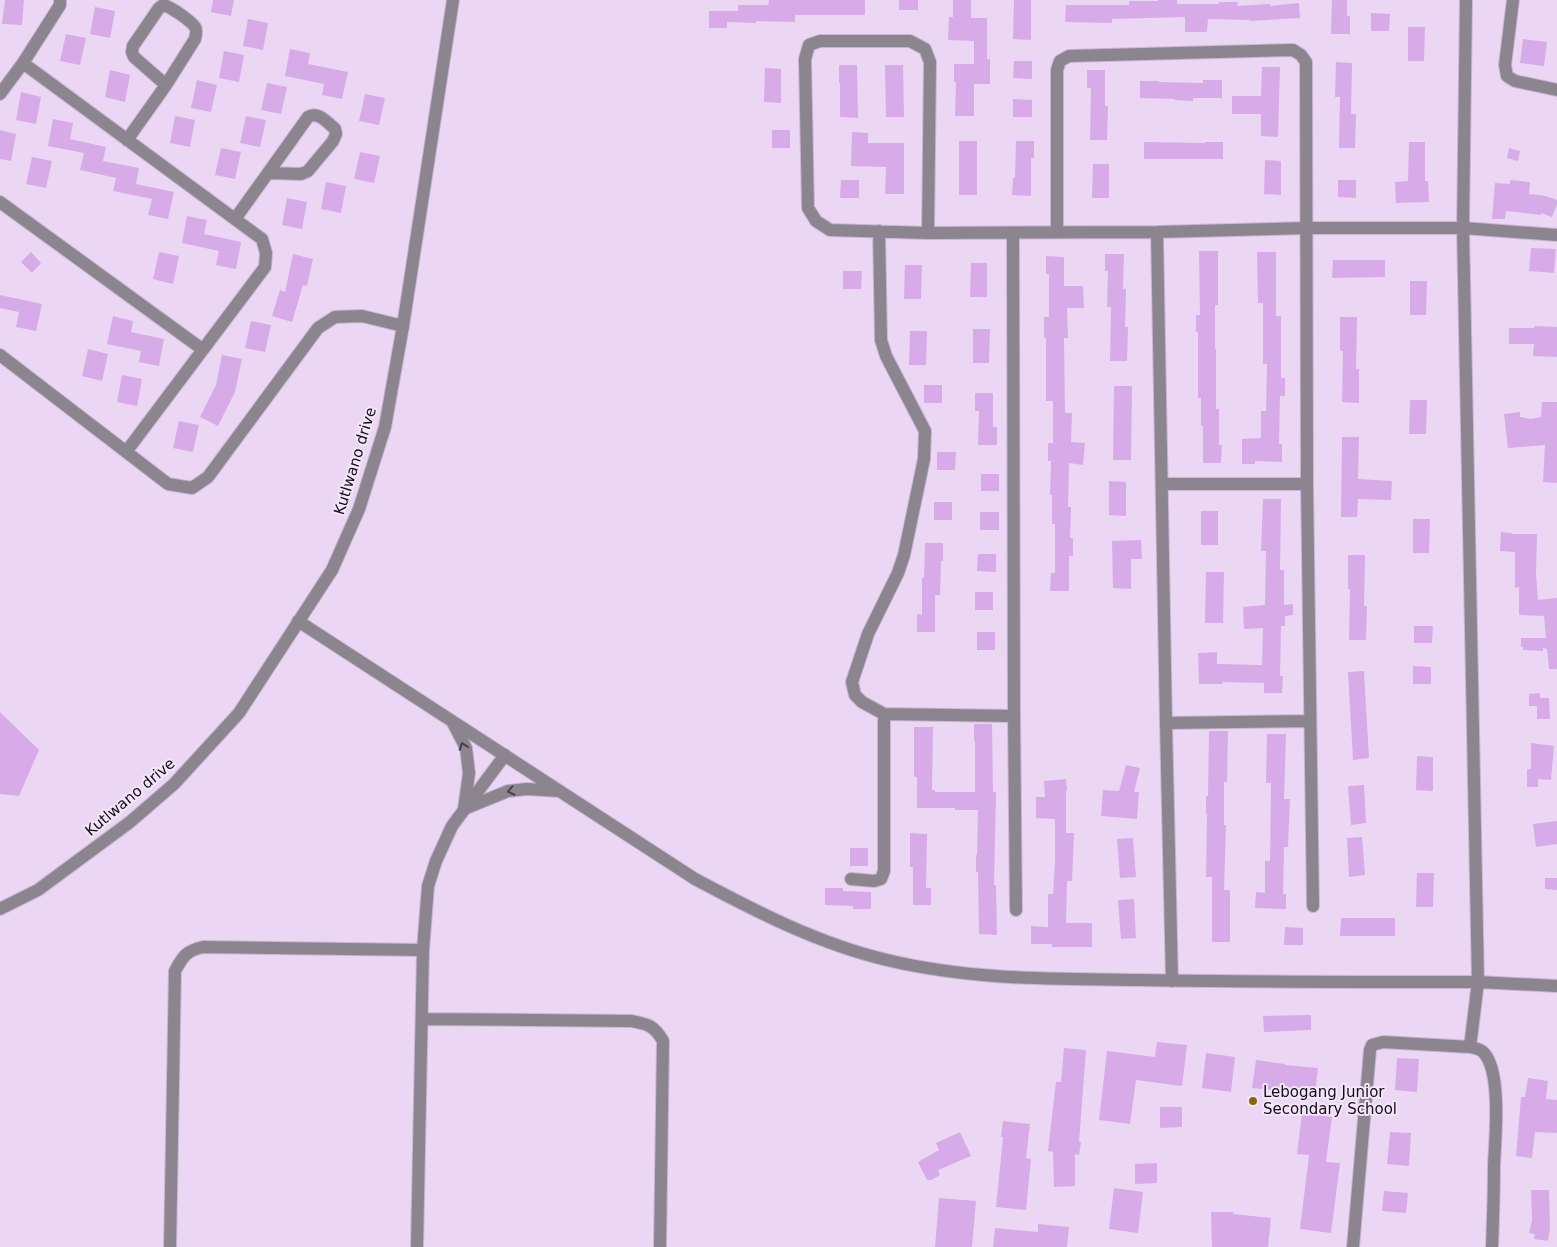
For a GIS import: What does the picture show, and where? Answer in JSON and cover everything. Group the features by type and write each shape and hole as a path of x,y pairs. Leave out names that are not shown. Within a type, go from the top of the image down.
{"street":[{"path":"0,94 23,63 60,5 60,0"},
{"name":"Kutlwano drive","path":"0,909 38,890 130,822 174,784 239,712 332,570 359,509 385,427 403,326 453,0"},
{"path":"1466,0 1463,228 1478,982 1470,1047"},
{"path":"1513,0 1505,64 1507,76 1515,81 1557,90"},
{"path":"127,140 166,85 195,39 195,27 169,6 163,5 138,38 132,52 134,57 166,85"},
{"path":"928,233 930,62 924,49 910,41 820,41 809,46 805,59 808,208 816,221 830,230 928,233 1013,233 1307,228 1463,228 1557,235"},
{"path":"1057,232 1056,70 1060,61 1069,56 1293,50 1301,55 1306,62 1307,484 1313,906"},
{"path":"23,63 262,239 266,253 265,267 126,452"},
{"path":"235,219 308,117 312,114 317,115 335,129 336,134 333,141 308,171 301,174 269,173"},
{"path":"0,202 202,349"},
{"path":"879,231 881,340 886,356 925,431 924,459 904,555 898,573 868,634 852,682 855,695 862,702 884,714 1014,716"},
{"path":"1157,232 1172,981"},
{"path":"1013,233 1016,910"},
{"path":"0,355 168,484 192,488 208,477 318,328 335,317 362,316 403,326"},
{"path":"1162,484 1307,484"},
{"path":"298,621 695,880 752,910 820,940 887,960 947,971 1020,978 1172,981 1478,982 1557,986"},
{"path":"851,879 874,881 881,878 884,871 884,714"},
{"path":"452,720 466,748 469,773 464,808"},
{"path":"1166,724 1310,720"},
{"path":"418,1247 423,950 428,886 436,861 452,826 505,755"},
{"path":"464,808 508,791 527,789 560,791"},
{"path":"170,1247 175,971 182,957 192,950 203,947 423,950"},
{"path":"422,1019 631,1021 649,1025 658,1031 663,1040 660,1247"},
{"path":"1354,1247 1370,1050 1372,1044 1383,1042 1470,1047 1484,1053 1492,1071 1496,1122 1492,1247"}],"building":[{"path":"5,0 24,0 22,25 2,24"},
{"path":"213,0 234,0 231,16 211,12"},
{"path":"769,0 865,0 865,15 795,15 795,22 727,22 727,28 709,28 709,11 738,11 738,5 768,5"},
{"path":"899,0 918,0 918,10 899,10"},
{"path":"953,0 971,0 971,18 987,18 987,59 990,59 990,84 974,84 974,116 955,116 956,82 954,82 954,64 974,64 974,41 948,40 949,17 953,17"},
{"path":"1014,0 1031,0 1031,40 1013,39"},
{"path":"1177,0 1177,4 1238,2 1237,6 1270,4 1270,6 1299,3 1300,18 1250,21 1208,19 1207,32 1185,32 1185,17 1112,19 1112,23 1065,22 1066,5 1129,5 1129,1"},
{"path":"1332,0 1347,0 1347,16 1350,16 1350,34 1331,34"},
{"path":"95,7 115,11 110,38 90,34"},
{"path":"1371,13 1390,14 1389,31 1371,31"},
{"path":"248,19 268,23 263,50 243,46"},
{"path":"1408,27 1425,27 1424,61 1408,61"},
{"path":"66,34 86,38 80,65 60,61"},
{"path":"1523,39 1547,42 1544,66 1520,63"},
{"path":"290,49 310,53 308,64 348,72 342,99 322,95 324,84 285,76"},
{"path":"224,51 244,55 239,82 219,78"},
{"path":"1014,61 1032,61 1032,79 1013,78"},
{"path":"1336,62 1352,63 1351,114 1356,114 1355,148 1339,148 1340,97 1335,97"},
{"path":"839,65 857,65 858,118 840,117"},
{"path":"885,65 903,65 904,117 886,117"},
{"path":"1262,67 1280,67 1278,137 1261,136 1261,114 1232,114 1232,96 1261,96"},
{"path":"765,68 781,69 781,103 764,102"},
{"path":"110,70 130,75 125,102 105,97"},
{"path":"1087,70 1105,70 1105,106 1108,106 1107,140 1090,140 1091,88 1087,88"},
{"path":"197,80 217,85 211,112 191,108"},
{"path":"1203,80 1222,80 1222,98 1193,98 1193,101 1140,98 1140,81 1203,83"},
{"path":"267,83 287,87 281,114 261,110"},
{"path":"21,92 41,97 36,124 16,120"},
{"path":"365,94 385,98 379,125 359,121"},
{"path":"1013,99 1032,100 1032,117 1013,117"},
{"path":"175,116 195,120 190,147 170,143"},
{"path":"246,116 266,120 260,147 240,143"},
{"path":"53,119 73,123 70,139 106,147 103,161 139,168 136,184 174,192 168,219 148,215 152,199 113,191 116,178 80,170 84,153 48,146"},
{"path":"0,130 16,134 11,161 0,159"},
{"path":"772,130 790,130 790,148 772,148"},
{"path":"852,132 868,133 868,143 904,143 904,194 885,194 886,167 851,166"},
{"path":"959,141 977,141 977,195 959,195"},
{"path":"1016,141 1034,141 1034,158 1031,158 1031,196 1012,195 1013,178 1015,178"},
{"path":"1144,142 1223,142 1223,159 1144,159"},
{"path":"1409,142 1425,142 1425,181 1428,181 1429,202 1396,203 1395,182 1408,181"},
{"path":"221,148 241,152 235,179 215,175"},
{"path":"1509,148 1520,151 1518,161 1507,158"},
{"path":"360,152 380,156 374,183 354,179"},
{"path":"32,157 52,161 46,188 26,184"},
{"path":"1265,160 1281,161 1281,195 1264,194"},
{"path":"1093,164 1109,164 1109,198 1092,198"},
{"path":"841,180 859,180 859,198 840,198"},
{"path":"1338,180 1356,180 1356,198 1338,197"},
{"path":"1510,180 1530,182 1529,194 1546,196 1557,200 1552,217 1541,213 1541,215 1506,211 1505,219 1492,219 1495,183 1510,184"},
{"path":"326,182 346,186 341,213 321,209"},
{"path":"287,198 307,202 302,229 282,225"},
{"path":"187,216 207,220 204,234 241,242 236,269 216,265 219,251 182,243"},
{"path":"1531,248 1556,249 1554,273 1529,271"},
{"path":"1199,251 1218,251 1218,305 1215,305 1215,349 1216,409 1219,409 1219,445 1222,445 1221,463 1203,463 1201,398 1198,398 1198,332 1196,332 1196,315 1200,315"},
{"path":"31,252 41,263 32,273 21,262"},
{"path":"159,252 179,256 173,284 153,279"},
{"path":"1257,252 1276,252 1276,316 1281,316 1281,378 1285,378 1285,396 1280,396 1279,444 1282,444 1282,462 1255,461 1255,464 1242,464 1242,439 1261,438 1261,411 1266,411 1267,364 1263,364 1263,303 1258,303"},
{"path":"293,254 313,259 307,286 303,285 292,322 272,316 280,290 285,292"},
{"path":"1105,254 1124,254 1123,289 1126,289 1125,327 1128,327 1127,361 1110,361 1111,307 1107,307 1108,271 1105,271"},
{"path":"1046,256 1064,257 1064,286 1083,286 1084,308 1067,308 1068,338 1064,338 1065,413 1072,413 1071,442 1085,443 1083,465 1069,463 1068,507 1071,507 1070,538 1073,538 1073,556 1069,556 1069,591 1050,591 1051,573 1055,573 1055,524 1052,524 1052,495 1050,495 1051,461 1048,461 1048,443 1053,443 1053,401 1046,401 1044,317 1049,317 1049,274 1046,274"},
{"path":"1333,260 1385,260 1385,277 1332,278"},
{"path":"971,263 987,263 987,297 970,297"},
{"path":"905,265 922,265 921,299 904,299"},
{"path":"843,271 862,271 861,289 843,289"},
{"path":"1410,281 1427,281 1426,315 1410,315"},
{"path":"0,295 42,304 36,331 16,327 19,312 0,308"},
{"path":"113,316 133,321 131,332 164,339 159,366 139,362 141,351 107,344"},
{"path":"1340,317 1357,317 1356,369 1359,369 1359,403 1342,402 1343,351 1340,351"},
{"path":"251,321 271,325 265,352 245,348"},
{"path":"1535,326 1557,327 1557,357 1533,356 1534,344 1509,344 1509,328 1534,328"},
{"path":"973,329 990,329 989,363 973,363"},
{"path":"910,331 927,331 926,365 909,365"},
{"path":"88,349 108,354 102,381 82,376"},
{"path":"222,355 242,359 235,392 218,426 200,417 216,385"},
{"path":"122,375 142,379 137,406 117,402"},
{"path":"924,385 942,385 942,403 924,403"},
{"path":"1114,386 1132,386 1131,460 1113,460"},
{"path":"975,393 993,393 993,427 997,427 997,445 978,445 979,411 975,411"},
{"path":"1410,400 1427,400 1426,434 1409,434"},
{"path":"1542,402 1557,402 1557,483 1543,482 1545,445 1508,448 1504,414 1520,412 1520,417 1531,419 1541,417"},
{"path":"179,421 199,425 193,452 173,448"},
{"path":"1342,437 1359,437 1358,479 1392,481 1391,500 1358,499 1357,517 1341,517"},
{"path":"937,452 956,452 955,470 937,470"},
{"path":"981,474 999,474 999,491 981,491"},
{"path":"1109,481 1126,482 1126,516 1109,515"},
{"path":"1263,499 1281,499 1280,570 1284,570 1284,605 1293,604 1293,615 1285,616 1285,626 1281,626 1280,676 1283,676 1282,693 1264,693 1264,683 1222,682 1223,684 1199,684 1198,653 1217,652 1217,664 1262,665 1263,628 1244,629 1243,607 1265,605 1266,551 1261,551"},
{"path":"934,502 952,502 952,520 934,520"},
{"path":"1201,511 1218,511 1218,545 1201,545"},
{"path":"980,512 999,512 999,530 980,530"},
{"path":"1413,519 1430,519 1429,553 1413,553"},
{"path":"1501,532 1537,534 1536,574 1538,600 1557,598 1557,669 1549,669 1547,649 1543,648 1543,651 1523,650 1523,647 1521,647 1521,638 1546,638 1544,616 1519,615 1519,587 1515,588 1515,552 1500,551"},
{"path":"1141,540 1142,559 1131,559 1131,589 1113,588 1112,541"},
{"path":"925,543 943,543 940,595 935,595 935,632 917,632 917,614 922,615 922,578 924,578"},
{"path":"978,554 996,554 996,572 977,571"},
{"path":"1348,555 1365,555 1364,606 1367,606 1366,640 1349,640 1350,589 1348,589"},
{"path":"1206,572 1224,572 1223,623 1205,623"},
{"path":"975,592 993,592 993,610 975,610"},
{"path":"1414,626 1433,626 1432,643 1414,643"},
{"path":"977,632 995,632 995,650 977,650"},
{"path":"1413,666 1431,667 1431,684 1413,684"},
{"path":"1364,671 1369,758 1353,760 1348,672"},
{"path":"1540,693 1540,698 1549,698 1550,719 1537,719 1537,706 1529,706 1529,694"},
{"path":"0,712 39,750 19,796 0,794"},
{"path":"974,724 992,724 993,792 996,792 994,885 996,885 997,935 979,934 978,872 976,872 978,810 917,808 917,777 914,777 914,727 933,727 932,790 935,790 935,792 975,792"},
{"path":"1209,731 1228,731 1227,782 1224,782 1224,825 1226,825 1224,890 1230,890 1230,942 1212,942 1212,877 1206,877 1206,796 1208,796"},
{"path":"1267,734 1286,734 1284,799 1290,799 1288,847 1284,847 1283,894 1286,894 1286,909 1255,908 1256,892 1265,893 1265,861 1270,861 1271,783 1266,783"},
{"path":"1531,743 1554,746 1551,780 1538,779 1538,787 1527,787 1527,769 1531,769"},
{"path":"1417,756 1433,757 1433,791 1416,790"},
{"path":"1126,765 1140,768 1134,792 1139,792 1137,819 1101,816 1103,790 1119,791"},
{"path":"1066,779 1066,833 1074,833 1072,881 1067,881 1066,923 1092,923 1092,947 1052,947 1052,944 1031,944 1031,926 1048,927 1048,894 1053,894 1055,863 1055,819 1036,818 1036,797 1045,797 1044,781"},
{"path":"1364,785 1366,823 1351,825 1348,786"},
{"path":"1557,821 1557,844 1536,847 1533,824"},
{"path":"910,833 927,834 926,888 931,888 931,905 913,905 913,867 910,867"},
{"path":"1362,837 1365,875 1349,877 1347,838"},
{"path":"1133,838 1136,877 1120,878 1117,839"},
{"path":"850,848 868,848 868,866 850,866"},
{"path":"1417,873 1434,873 1433,907 1416,907"},
{"path":"1545,878 1557,878 1557,890 1545,889"},
{"path":"825,888 843,888 843,891 871,892 871,909 853,909 853,906 825,905"},
{"path":"1134,899 1136,938 1121,939 1118,900"},
{"path":"1341,918 1395,918 1395,936 1340,936"},
{"path":"1285,927 1303,928 1303,945 1284,945"},
{"path":"1311,1015 1311,1030 1264,1032 1263,1016"},
{"path":"1157,1042 1187,1045 1182,1086 1136,1080 1130,1124 1099,1120 1107,1051 1155,1057"},
{"path":"1064,1048 1086,1050 1079,1142 1081,1142 1079,1155 1075,1154 1075,1186 1054,1187 1053,1152 1048,1151 1056,1082 1061,1082"},
{"path":"1206,1053 1235,1057 1231,1092 1202,1088"},
{"path":"1397,1058 1419,1059 1417,1092 1395,1090"},
{"path":"1256,1060 1318,1068 1315,1094 1252,1088"},
{"path":"1528,1078 1548,1081 1546,1099 1557,1100 1557,1133 1535,1132 1532,1158 1516,1156 1521,1097 1525,1097"},
{"path":"1160,1107 1182,1107 1182,1127 1160,1128"},
{"path":"1302,1113 1332,1117 1326,1162 1340,1163 1331,1233 1300,1229 1309,1155 1297,1154"},
{"path":"1003,1121 1030,1124 1026,1158 1031,1159 1026,1210 996,1207"},
{"path":"960,1132 971,1156 938,1170 940,1175 927,1180 918,1162 939,1150 936,1143"},
{"path":"1390,1132 1411,1133 1409,1166 1387,1164"},
{"path":"1157,1163 1157,1183 1135,1184 1135,1164"},
{"path":"1114,1188 1143,1192 1138,1233 1109,1229"},
{"path":"1531,1190 1549,1190 1550,1228 1548,1241 1534,1239 1535,1234 1529,1233 1532,1220"},
{"path":"1384,1191 1408,1193 1406,1213 1382,1211"},
{"path":"939,1198 976,1201 972,1247 935,1247"},
{"path":"1211,1212 1233,1212 1233,1214 1271,1218 1268,1247 1212,1247"},
{"path":"1038,1224 1069,1227 1067,1247 993,1247 995,1228 1038,1232"}],"place":[{"name":"Lebogang Junior Secondary School","path":"1253,1101"}]}
